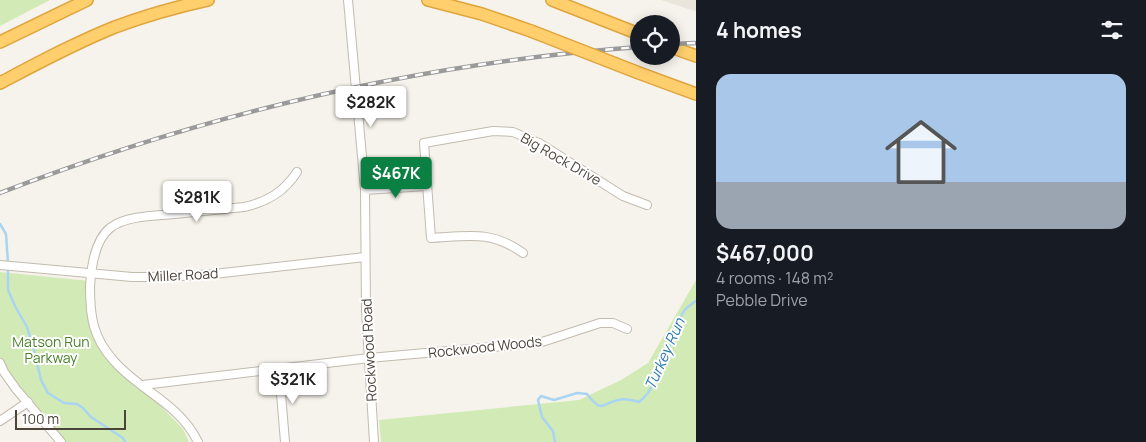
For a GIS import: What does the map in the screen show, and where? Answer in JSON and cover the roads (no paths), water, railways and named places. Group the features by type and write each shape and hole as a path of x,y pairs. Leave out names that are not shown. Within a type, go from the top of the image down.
{"highway":[{"path":"0,42 87,0"},
{"path":"0,83 83,41 116,27 173,8 208,0"},
{"path":"428,0 475,12 531,31 696,94"},
{"path":"552,0 630,31"},
{"path":"680,50 696,56"}],"street":[{"name":"Rockwood Road","path":"348,0 365,190 365,257 374,442"},
{"name":"Big Rock Drive","path":"426,186 424,143 503,131 513,132 530,138 623,196 647,206"},
{"path":"198,442 180,416 114,362 104,348 95,330 90,310 92,273 98,244 105,232 116,224 140,218 255,204 277,194 297,172"},
{"path":"365,190 426,186 431,238 488,236 506,242 523,253"},
{"name":"Miller Road","path":"1,265 149,278 365,257"},
{"name":"Rockwood Woods","path":"143,385 369,358 539,343 600,323 612,323 626,329"},
{"path":"0,363 4,372 61,442"},
{"path":"279,369 284,442"},
{"path":"0,421 28,402"}],"waterway":[{"path":"0,224 6,234 8,263"},
{"path":"8,269 8,290 27,327 41,380 48,393 64,403 77,404 91,417 123,438 125,442"},
{"name":"Turkey Run","path":"555,442 553,431 542,417 538,400 541,396 554,400 577,393 587,394 599,406 621,399 639,402 653,385 659,373 684,311 696,301"}],"railway":[{"path":"680,44 696,43"},
{"path":"0,193 155,139 234,116 314,96 394,79 475,65 630,48"}],"park label":[{"name":"Matson Run Parkway","path":"51,350"}]}
